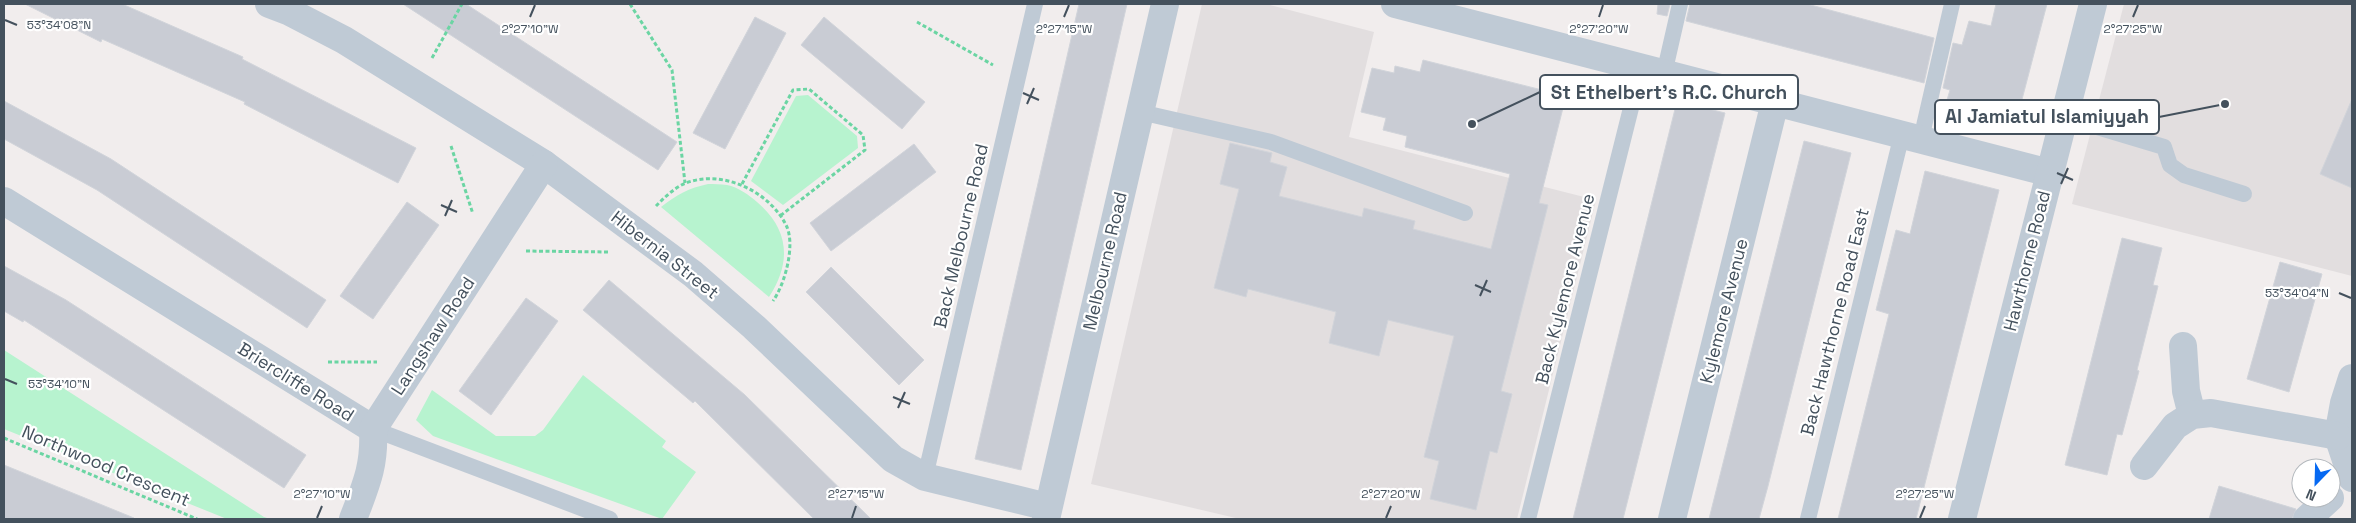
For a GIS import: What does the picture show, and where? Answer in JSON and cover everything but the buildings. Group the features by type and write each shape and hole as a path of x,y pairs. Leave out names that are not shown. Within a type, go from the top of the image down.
{"street":[{"name":"Hibernia Street","path":"269,4 290,12 344,40 544,164 634,229 693,274 754,327 893,459 926,476 1047,513"},
{"name":"Melbourne Road","path":"1047,513 1165,4"},
{"path":"1395,4 2050,173"},
{"name":"Hawthorne Road","path":"1962,519 2093,4"},
{"name":"Kylemore Avenue","path":"1672,519 1776,102"},
{"name":"Langshaw Road","path":"373,429 544,164"},
{"name":"Briercliffe Road","path":"4,201 373,429"},
{"path":"2183,346 2186,391 2192,415"},
{"path":"2352,378 2344,403 2338,436 2352,478"},
{"path":"2144,466 2175,426 2192,415 2211,413 2338,436"},
{"path":"353,519 372,468 374,450 373,429"},
{"path":"2341,492 2352,485"},
{"path":"2308,519 2320,508"}],"lane":[{"name":"Back Melbourne Road","path":"926,476 1035,4"},
{"name":"Back Kylemore Avenue","path":"1528,519 1653,71 1680,4"},
{"name":"Back Hawthorne Road East","path":"1808,519 1911,137 1952,4"},
{"path":"1140,112 1271,142 1465,213"},
{"path":"2064,117 2164,147 2170,165 2184,175 2244,194"},
{"name":"Briercliffe Road","path":"373,429 610,519"}],"path":[{"path":"417,85 462,4"},
{"path":"630,4 672,70 685,183"},
{"path":"917,22 1018,80"},
{"path":"742,184 793,90 809,89 863,136 865,150 780,216"},
{"path":"460,112 447,133 476,224 525,251 615,252 663,198 685,183 714,178 742,184 770,204 787,226 790,256 782,289 754,327"},
{"path":"299,384 313,362 380,362 406,378"},
{"name":"Northwood Crescent","path":"4,438 198,519"}],"shaded area":[{"path":"1202,4 1266,4 1374,32 1349,137 1596,200 1517,519 1240,519 1091,484"},
{"path":"2124,4 2352,4 2352,276 2072,204"}],"green space":[{"path":"808,95 857,136 858,148 783,205 751,181 796,96"},
{"path":"708,184 727,185 743,192 768,212 776,223 784,246 784,259 776,284 769,297 661,207 683,193"},
{"path":"4,350 264,517 270,519 227,519 4,429"},
{"path":"583,375 666,441 662,447 696,472 662,519 433,436 416,420 432,390 496,436 535,436 543,430"}],"place":[{"name":"Al Jamiatul Islamiyyah","path":"2225,104"},
{"name":"St Ethelbert's R.C. Church","path":"1472,124"}]}
